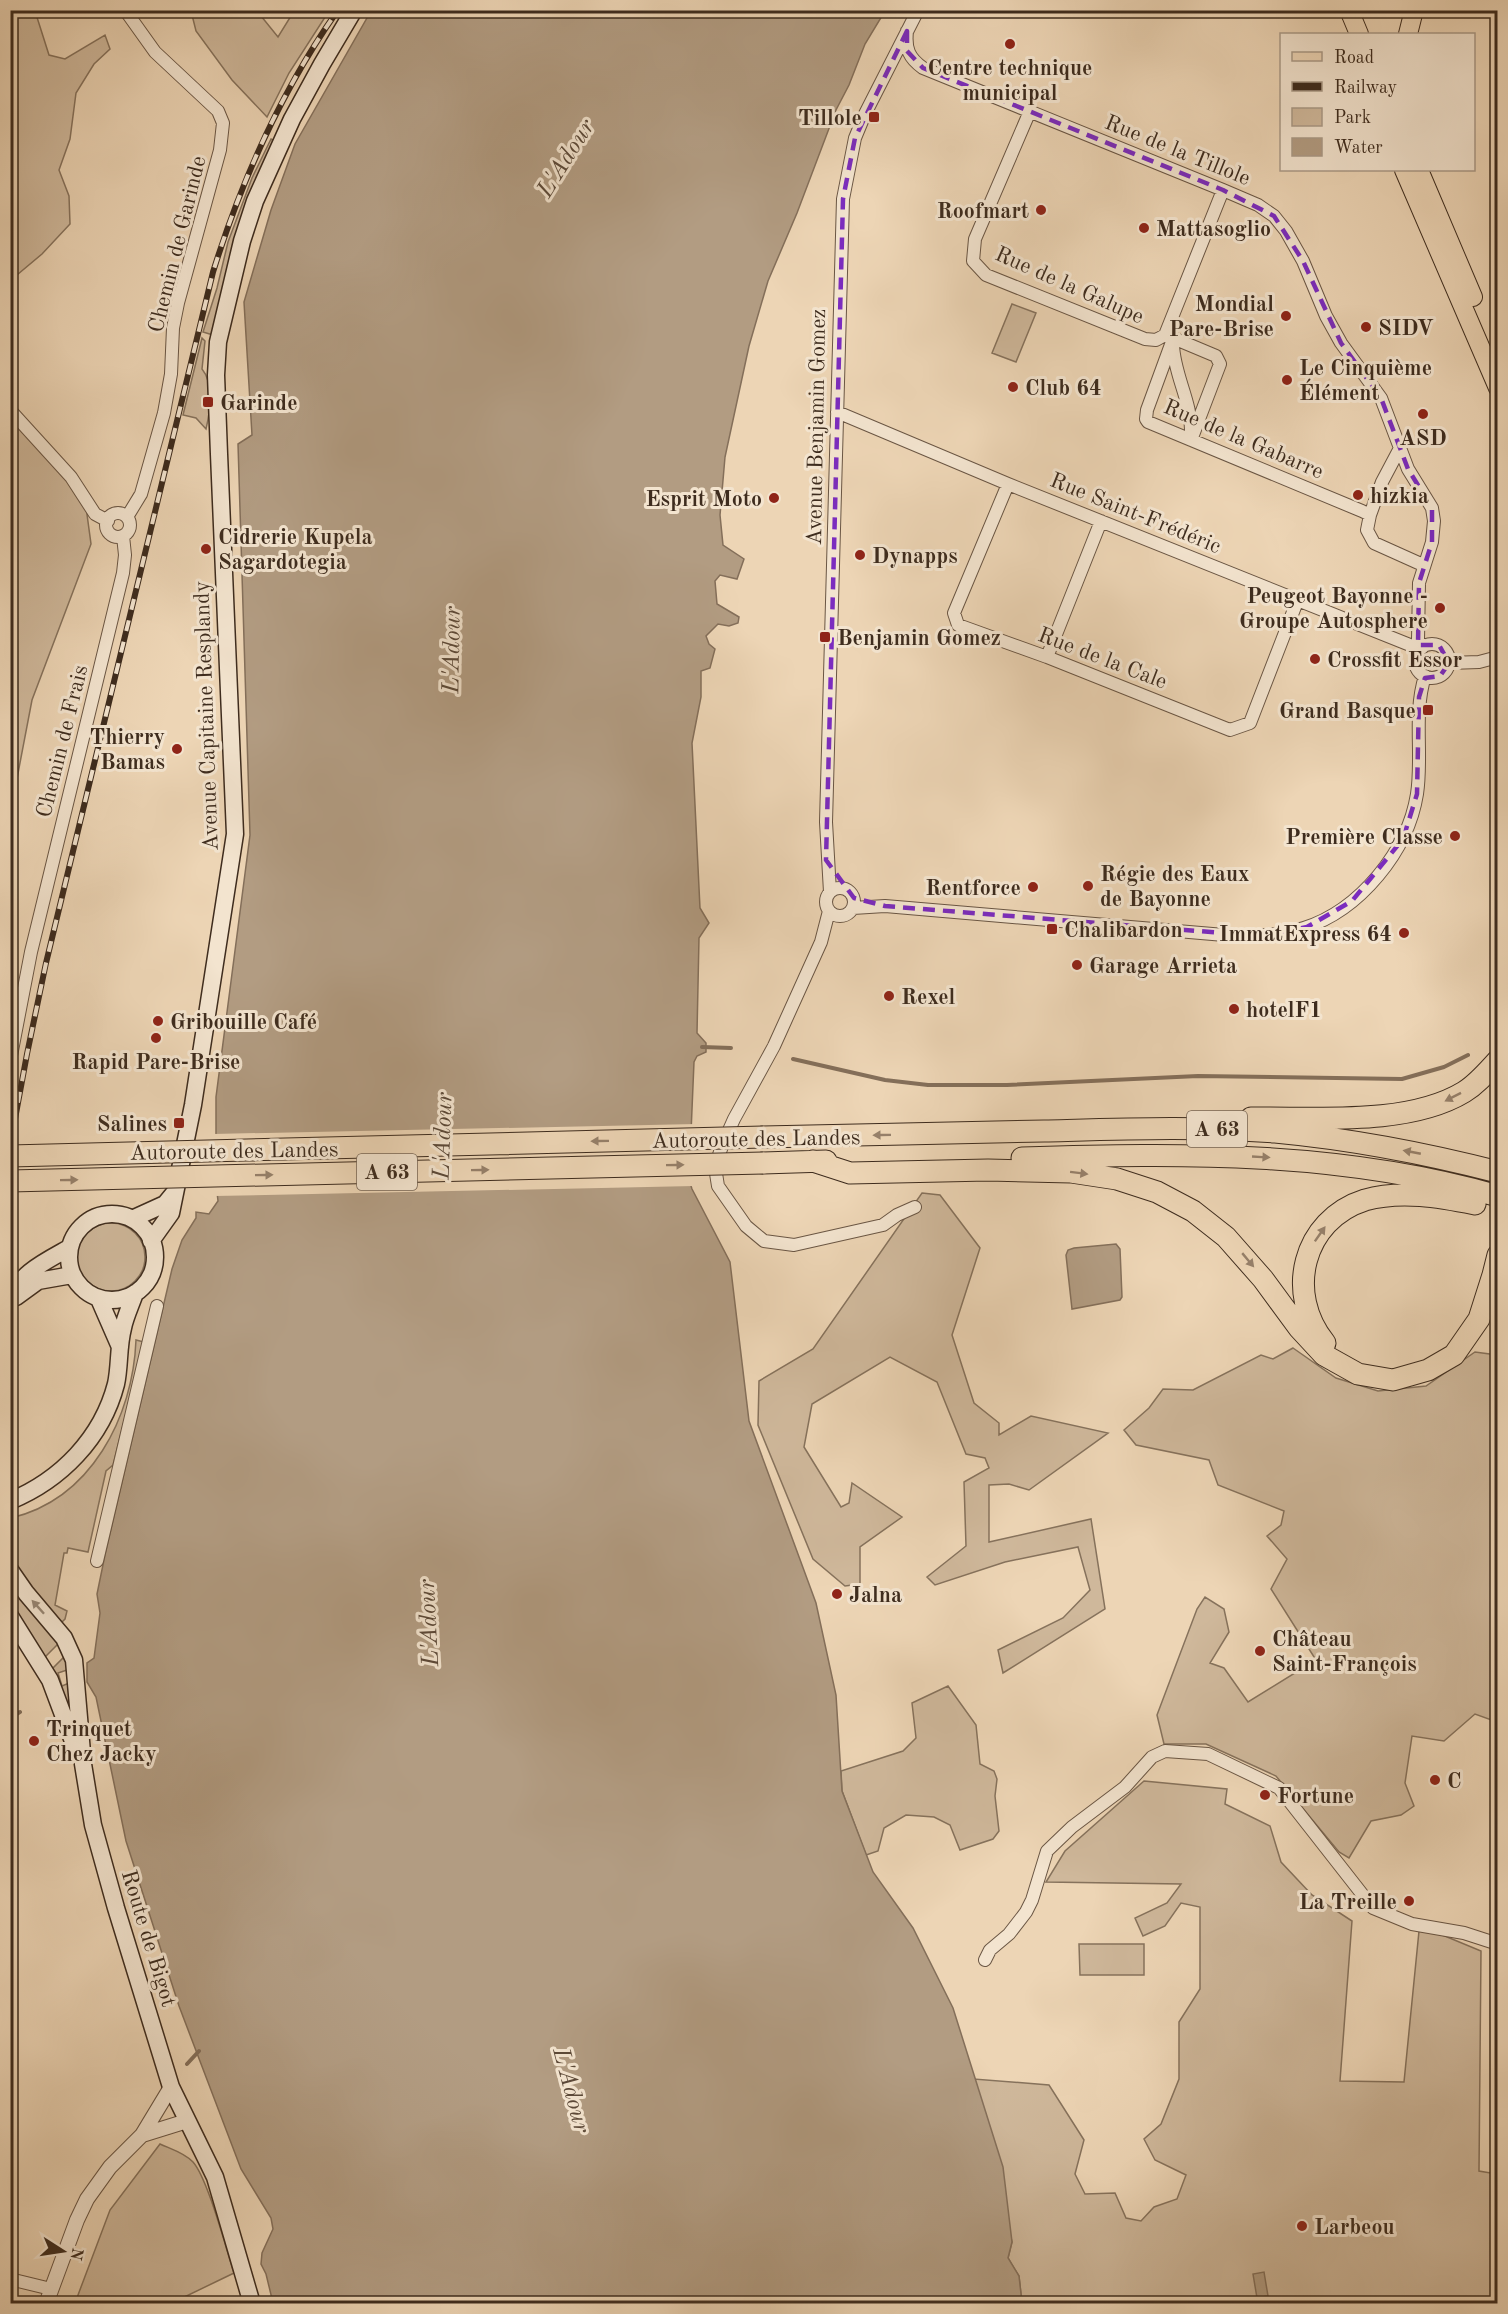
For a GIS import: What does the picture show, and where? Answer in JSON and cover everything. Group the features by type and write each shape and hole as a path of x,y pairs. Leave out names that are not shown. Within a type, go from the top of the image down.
{"highway":[{"path":"940,1134 1178,1120 1401,1114 1436,1106 1453,1098 1478,1080 1497,1060"},
{"name":"Autoroute des Landes","path":"10,1156 1144,1129 1263,1132 1365,1143 1429,1155 1493,1171"},
{"name":"Autoroute des Landes","path":"10,1181 813,1161 1140,1154 1221,1155 1319,1162 1375,1170 1490,1201"},
{"path":"813,1161 850,1173 988,1170 1071,1172 1117,1179 1157,1192 1193,1212 1226,1237 1263,1279 1313,1344 1331,1360 1358,1374 1394,1380 1428,1370 1454,1355 1479,1319 1497,1256"},
{"path":"1358,1374 1319,1335 1305,1306 1303,1283 1306,1263 1319,1234 1327,1224 1346,1209 1377,1198 1422,1196 1490,1201"}],"main road":[{"name":"Avenue Capitaine Resplandy","path":"151,1241 171,1213 193,1105 235,834 219,465 216,375 218,342 242,241 255,201 292,120 354,10"},
{"path":"1338,10 1347,33"},
{"path":"1349,10 1359,33"},
{"path":"1408,33 1414,10"},
{"path":"1404,171 1497,388"},
{"path":"1419,171 1497,357"},
{"path":"132,1219 165,1204 174,1193"},
{"path":"106,1214 132,1219 147,1232 151,1241 154,1252 151,1275 144,1286 135,1293 118,1300 99,1299 88,1294 79,1286 72,1275 68,1262 69,1248 82,1225 94,1218 106,1214"},
{"path":"10,1301 13,1290 28,1274 69,1248"},
{"path":"10,1301 38,1281 72,1275"},
{"path":"10,1501 52,1478 73,1459 93,1435 115,1385 123,1328 135,1293"},
{"path":"99,1299 120,1347"},
{"name":"Route de Bigot","path":"10,1570 64,1638 74,1660 83,1764 93,1825 171,2087 215,2177 252,2304"},
{"name":"Route de Bigot","path":"10,1616 50,1680 83,1764"}],"street":[{"name":"Chemin de Garinde","path":"125,10 155,52 218,111 223,123 220,150 178,303 173,328 171,374 164,413 141,494 127,517"},
{"name":"Avenue Benjamin Gomez","path":"830,892 826,860 843,199 855,138 918,10"},
{"name":"Rue de la Tillole","path":"907,31 907,51 912,60 923,68 1223,190 1258,205 1274,216 1286,231 1303,261 1341,343 1381,398 1408,470 1432,508 1434,520 1432,542 1419,583 1418,620 1425,647"},
{"name":"Rue de la Galupe","path":"1030,111 975,239 973,261 986,275 1145,339 1156,340 1169,337 1216,356 1221,364 1191,440"},
{"path":"1191,440 1191,420 1169,337 1223,190"},
{"name":"Rue de la Gabarre","path":"1169,337 1147,410 1148,422 1370,515"},
{"path":"10,410 71,477 95,514 108,521"},
{"name":"Rue Saint-Frédéric","path":"837,412 1008,484 1425,647"},
{"path":"1400,448 1382,482 1367,530 1374,543 1424,566"},
{"name":"Rue de la Cale","path":"1008,484 954,613 958,625 1047,657 1230,730 1250,723 1298,599"},
{"path":"123,536 114,536 110,533 108,521 114,514 123,514 127,517"},
{"name":"Chemin de Frais","path":"10,1061 31,952 123,573 125,555 123,536 129,530 130,525 127,517"},
{"path":"1047,657 1101,521"},
{"path":"1425,647 1444,648 1449,663 1440,676 1425,676 1420,672 1416,661 1425,647"},
{"path":"1449,663 1479,662 1497,657"},
{"path":"854,903 1236,936 1271,935 1307,927 1352,901 1372,881 1403,839 1417,794 1419,697 1425,676"},
{"path":"821,942 841,916 850,912 854,903 852,893 844,888 826,860"},
{"path":"844,888 835,888 826,898 829,911 821,942 774,1046 734,1119 716,1167 718,1186 747,1226 764,1241 794,1245 883,1225 897,1215 915,1207"},
{"path":"829,911 841,916"},
{"path":"97,1561 157,1306"},
{"path":"985,1960 990,1950 1009,1934 1026,1912 1047,1851 1072,1827 1125,1787 1152,1757 1165,1751 1208,1754 1263,1778 1278,1788 1373,1908 1412,1924 1454,1931 1497,1944"},
{"path":"46,2304 87,2199 110,2167 142,2135 171,2087"},
{"path":"142,2135 188,2121"},
{"path":"10,2279 51,2289"}],"highlighted area":[{"path":"907,31 907,51 923,68 1223,190 1274,216 1303,261 1341,343 1381,398 1408,469 1432,508 1432,542 1419,583 1418,645 1439,645 1449,663 1440,676 1425,678 1419,697 1417,794 1403,839 1352,901 1307,927 1261,936 885,906 854,898 826,860 843,199 855,138"}],"green space":[{"path":"11,10 35,11 49,55 65,59 105,35 110,49 94,64 76,93 70,139 59,170 69,196 70,224 42,254 11,280"},
{"path":"191,11 257,11 278,37 294,11 329,11 289,73 267,117 232,80 196,31"},
{"path":"271,139 275,141 213,335 203,332 228,242 252,178"},
{"path":"1012,304 1036,313 1016,362 992,353"},
{"path":"202,338 205,341 202,369 210,390 206,429 196,418 183,415"},
{"path":"11,401 86,507 91,544 32,700 11,810"},
{"path":"922,1193 940,1195 980,1248 952,1335 974,1403 999,1423 999,1435 1031,1416 1108,1433 1029,1490 1009,1484 989,1485 989,1542 1091,1519 1105,1609 1003,1673 998,1650 1063,1618 1090,1590 1078,1547 1005,1562 935,1585 927,1577 966,1546 964,1482 989,1468 985,1458 966,1454 937,1382 890,1357 812,1404 804,1447 841,1507 849,1503 852,1483 902,1517 860,1547 860,1584 845,1586 813,1559 758,1425 759,1381 813,1349"},
{"path":"111,1223 124,1226 135,1233 142,1244 145,1257 142,1270 135,1281 124,1288 111,1291 98,1288 87,1281 80,1270 77,1257 80,1244 87,1233 98,1226"},
{"path":"136,1340 144,1342 113,1465 106,1471 88,1552 68,1548 67,1553 64,1553 55,1605 67,1611 61,1623 18,1574 11,1561 11,1518 39,1508 64,1493 85,1474 102,1451 116,1425 126,1398 133,1369"},
{"path":"1293,1348 1336,1378 1378,1391 1426,1386 1475,1352 1497,1355 1497,1722 1475,1714 1444,1741 1412,1736 1405,1783 1414,1806 1401,1815 1371,1821 1349,1858 1339,1852 1276,1776 1206,1744 1164,1744 1157,1715 1197,1609 1205,1597 1224,1609 1229,1632 1210,1663 1224,1668 1248,1702 1316,1660 1271,1589 1287,1559 1267,1536 1281,1525 1284,1511 1218,1485 1209,1460 1136,1445 1124,1430 1149,1408 1163,1389 1193,1390 1261,1355 1273,1359"},
{"path":"10,1576 61,1641 43,1659 11,1608"},
{"path":"68,1656 70,1669 58,1673 62,1686 69,1683 72,1720 51,1670"},
{"path":"948,1686 976,1725 980,1764 994,1771 997,1779 995,1796 999,1831 993,1839 960,1850 950,1825 934,1817 906,1815 884,1828 878,1851 866,1855 842,1791 841,1771 903,1751 916,1738 912,1703"},
{"path":"1144,1781 1227,1789 1225,1804 1270,1826 1281,1862 1312,1895 1352,1921 1340,2081 1404,2082 1419,1931 1440,1934 1481,1951 1479,2171 1497,2174 1491,2237 1497,2237 1497,2303 1022,2303 1019,2276 1008,2258 1012,2242 974,2079 1049,2085 1084,2140 1075,2174 1085,2194 1115,2193 1126,2218 1141,2221 1154,2207 1177,2199 1186,2175 1155,2160 1144,2139 1161,2124 1179,2079 1179,2022 1200,1989 1200,1907 1181,1903 1165,1926 1143,1936 1135,1918 1167,1903 1181,1884 1046,1882 1065,1851"},
{"path":"1079,1944 1144,1944 1144,1975 1080,1975"},
{"path":"160,2144 186,2156 199,2171 234,2273 172,2303 75,2303 110,2210"}],"water":[{"name":"L'Adour","path":"371,11 885,11 865,44 849,85 836,110 797,213 768,281 749,346 725,457 720,515 723,545 744,559 737,579 720,575 715,581 717,604 739,617 738,623 729,626 718,624 706,636 709,644 715,649 710,668 701,671 701,697 692,743 700,908 709,923 699,938 697,1033 706,1043 706,1052 697,1056 694,1062 689,1180 730,1262 749,1421 816,1603 836,1695 842,1791 873,1872 913,1928 953,2008 1003,2167 1012,2242 1008,2258 1019,2276 1022,2303 273,2303 266,2274 261,2264 262,2253 273,2229 271,2218 241,2169 179,2006 126,1841 96,1697 87,1682 87,1663 94,1658 100,1613 97,1594 172,1269 182,1240 196,1218 196,1212 209,1214 218,1201 216,1097 250,835 238,444 252,435 244,302 271,210 295,144"},
{"path":"1116,1244 1120,1249 1122,1297 1120,1300 1072,1309 1066,1255 1068,1250"},
{"path":"1264,2272 1268,2296 1257,2298 1253,2274"}],"pier":[{"path":"696,1124 694,1186 214,1196 213,1134"}],"waterway":[{"path":"702,1047 731,1048"},
{"path":"793,1059 885,1080 928,1085 1007,1085 1198,1076 1402,1079 1444,1067 1468,1055"},
{"path":"10,1718 20,1712"},
{"path":"187,2064 199,2051"}],"railway":[{"path":"10,1146 46,963 213,272 224,237 265,136 298,72 338,10"}],"place":[{"name":"Centre technique municipal","path":"1010,44"},
{"name":"Tillole","path":"874,117"},
{"name":"Roofmart","path":"1041,210"},
{"name":"Mattasoglio","path":"1144,228"},
{"name":"Mondial Pare-Brise","path":"1286,316"},
{"name":"SIDV","path":"1366,327"},
{"name":"Le Cinquième Élément","path":"1287,380"},
{"name":"Club 64","path":"1013,387"},
{"name":"Garinde","path":"208,402"},
{"name":"ASD","path":"1423,414"},
{"name":"hizkia","path":"1358,495"},
{"name":"Esprit Moto","path":"774,498"},
{"name":"Cidrerie Kupela Sagardotegia","path":"206,549"},
{"name":"Dynapps","path":"860,555"},
{"name":"Peugeot Bayonne - Groupe Autosphere","path":"1440,608"},
{"name":"Benjamin Gomez","path":"825,637"},
{"name":"Crossfit Essor","path":"1315,659"},
{"name":"Grand Basque","path":"1428,710"},
{"name":"Thierry Bamas","path":"177,749"},
{"name":"Première Classe","path":"1455,836"},
{"name":"Régie des Eaux de Bayonne","path":"1088,886"},
{"name":"Rentforce","path":"1033,887"},
{"name":"Chalibardon","path":"1052,929"},
{"name":"ImmatExpress 64","path":"1404,933"},
{"name":"Garage Arrieta","path":"1077,965"},
{"name":"Rexel","path":"889,996"},
{"name":"hotelF1","path":"1234,1009"},
{"name":"Gribouille Café","path":"158,1021"},
{"name":"Rapid Pare-Brise","path":"156,1038"},
{"name":"Salines","path":"179,1123"},
{"name":"Jalna","path":"837,1594"},
{"name":"Château Saint-François","path":"1260,1651"},
{"name":"Trinquet Chez Jacky","path":"34,1741"},
{"name":"C","path":"1435,1780"},
{"name":"Fortune","path":"1265,1795"},
{"name":"La Treille","path":"1409,1901"},
{"name":"Larbeou","path":"1302,2226"}]}
